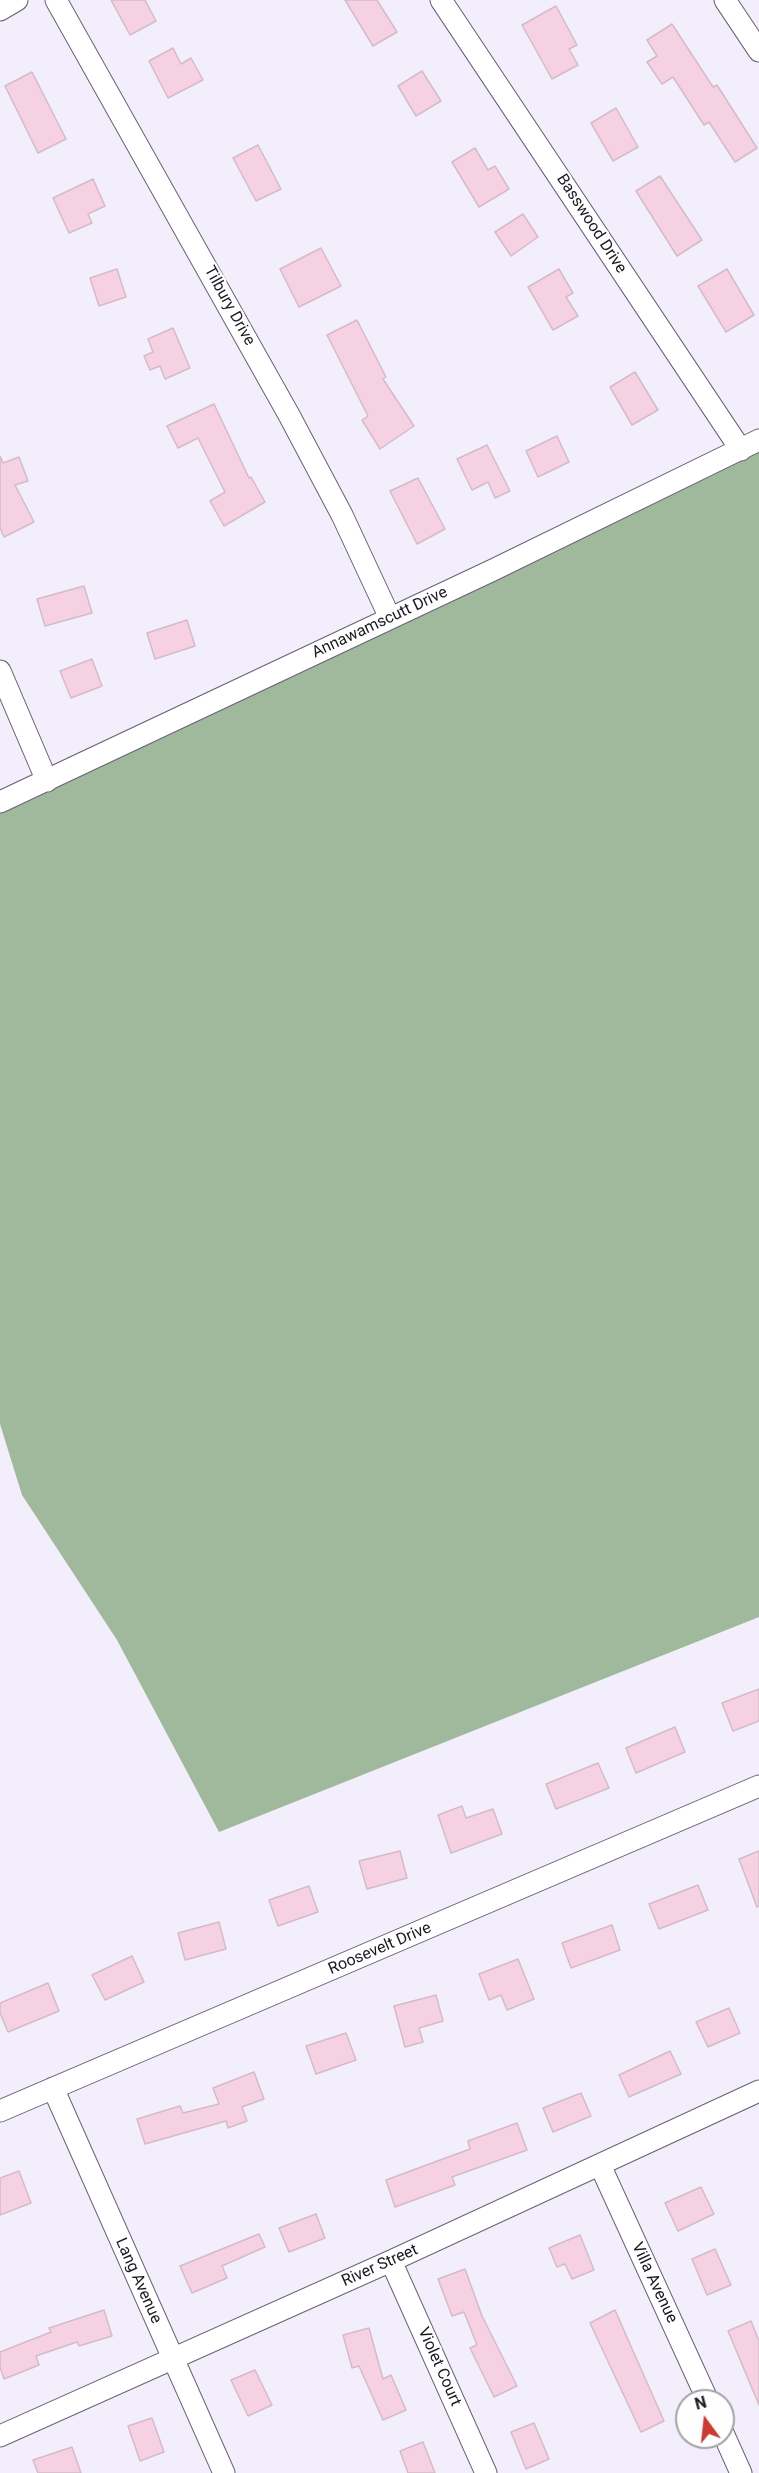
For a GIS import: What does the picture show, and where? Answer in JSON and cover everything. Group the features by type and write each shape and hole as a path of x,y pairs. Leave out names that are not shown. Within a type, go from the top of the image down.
{"street":[{"path":"0,10 17,0"},
{"name":"Tilbury Drive","path":"56,0 289,415 342,515 390,618"},
{"name":"Basswood Drive","path":"441,0 750,445"},
{"path":"726,0 759,51"},
{"name":"Annawamscutt Drive","path":"0,802 750,445"},
{"path":"0,671 47,781"},
{"name":"Roosevelt Drive","path":"0,2111 190,2032 759,1786"},
{"name":"Lang Avenue","path":"53,2088 224,2473"},
{"name":"River Street","path":"0,2436 391,2261 759,2091"},
{"name":"Villa Avenue","path":"600,2165 703,2389"},
{"name":"Violet Court","path":"391,2261 486,2473"},
{"path":"730,2449 741,2473"}],"green space":[{"path":"759,446 759,1617 219,1832 117,1640 22,1495 0,1424 0,809"}],"building":[{"path":"111,0 145,0 156,21 130,35"},
{"path":"345,0 377,0 397,32 373,46"},
{"path":"556,6 577,45 569,49 578,65 552,79 522,25"},
{"path":"672,24 713,87 717,85 757,148 735,162 709,122 704,125 673,77 662,84 647,62 657,56 647,40"},
{"path":"173,48 181,64 191,58 203,80 168,98 149,61"},
{"path":"422,71 441,101 416,116 398,86"},
{"path":"32,72 66,139 38,153 5,86"},
{"path":"616,108 638,147 613,161 591,123"},
{"path":"258,145 281,189 256,201 233,158"},
{"path":"475,148 488,170 495,166 509,189 479,207 452,162"},
{"path":"660,176 702,240 677,256 636,191"},
{"path":"93,179 105,206 88,214 92,223 69,233 53,198"},
{"path":"523,214 538,237 511,256 495,232"},
{"path":"321,248 341,286 299,307 280,269"},
{"path":"117,269 126,297 99,306 90,278"},
{"path":"559,269 573,293 566,297 578,316 553,330 528,287"},
{"path":"727,269 754,315 726,332 698,286"},
{"path":"357,320 386,377 383,379 414,426 380,449 362,420 368,416 327,335"},
{"path":"173,328 190,368 165,379 160,366 150,370 144,356 153,352 148,339"},
{"path":"635,372 658,410 632,425 610,387"},
{"path":"214,404 249,478 251,477 265,502 224,526 210,501 225,492 198,438 178,448 167,426"},
{"path":"557,436 569,462 538,477 526,451"},
{"path":"487,445 510,491 495,498 488,482 472,490 457,459"},
{"path":"0,456 3,463 19,457 28,481 15,485 34,522 4,537 0,528"},
{"path":"418,478 445,529 417,544 390,491"},
{"path":"84,586 92,613 45,626 37,599"},
{"path":"187,620 195,646 155,659 147,633"},
{"path":"92,659 102,686 71,698 60,671"},
{"path":"759,1689 759,1721 733,1731 722,1703"},
{"path":"675,1727 685,1752 636,1773 626,1748"},
{"path":"598,1763 609,1788 556,1809 546,1784"},
{"path":"462,1806 466,1818 493,1809 502,1834 451,1853 438,1815"},
{"path":"400,1851 407,1878 367,1889 359,1861"},
{"path":"759,1851 759,1906 757,1907 739,1859"},
{"path":"698,1885 708,1910 659,1929 649,1904"},
{"path":"309,1886 318,1912 278,1926 269,1900"},
{"path":"219,1922 226,1949 185,1960 178,1933"},
{"path":"612,1925 620,1950 571,1968 562,1943"},
{"path":"132,1956 144,1982 105,2000 92,1975"},
{"path":"518,1959 534,1999 507,2010 501,1995 489,2000 479,1974"},
{"path":"48,1983 59,2011 8,2032 0,2013 0,2003"},
{"path":"436,1995 443,2021 419,2028 423,2042 405,2047 394,2006"},
{"path":"729,2008 740,2033 708,2047 696,2022"},
{"path":"346,2033 356,2060 316,2074 306,2046"},
{"path":"670,2051 681,2074 629,2097 619,2075"},
{"path":"254,2072 264,2099 242,2107 247,2121 228,2128 226,2121 145,2144 137,2119 180,2106 183,2113 219,2104 213,2088"},
{"path":"581,2093 591,2116 553,2132 543,2108"},
{"path":"517,2123 527,2150 452,2177 455,2185 395,2207 386,2180 470,2149 468,2141"},
{"path":"19,2171 31,2203 0,2215 0,2178"},
{"path":"701,2187 714,2214 678,2231 665,2203"},
{"path":"316,2214 325,2238 289,2252 279,2228"},
{"path":"259,2234 265,2247 222,2266 227,2278 192,2293 180,2266"},
{"path":"580,2235 594,2270 572,2279 565,2264 557,2267 549,2248"},
{"path":"715,2249 731,2285 707,2295 692,2259"},
{"path":"465,2269 482,2316 517,2386 494,2397 470,2348 477,2345 464,2312 452,2316 438,2279"},
{"path":"104,2310 112,2336 79,2346 77,2342 36,2356 39,2365 4,2379 0,2367 0,2352 51,2332 49,2328"},
{"path":"615,2310 664,2421 641,2432 590,2323"},
{"path":"751,2321 759,2341 759,2405 728,2331"},
{"path":"369,2328 383,2379 391,2375 406,2410 383,2420 359,2366 352,2368 343,2335"},
{"path":"255,2370 272,2405 248,2416 231,2380"},
{"path":"152,2418 164,2452 140,2461 128,2426"},
{"path":"534,2423 549,2459 526,2469 511,2432"},
{"path":"423,2442 435,2473 408,2473 400,2451"},
{"path":"72,2447 81,2473 38,2473 33,2460"}]}
